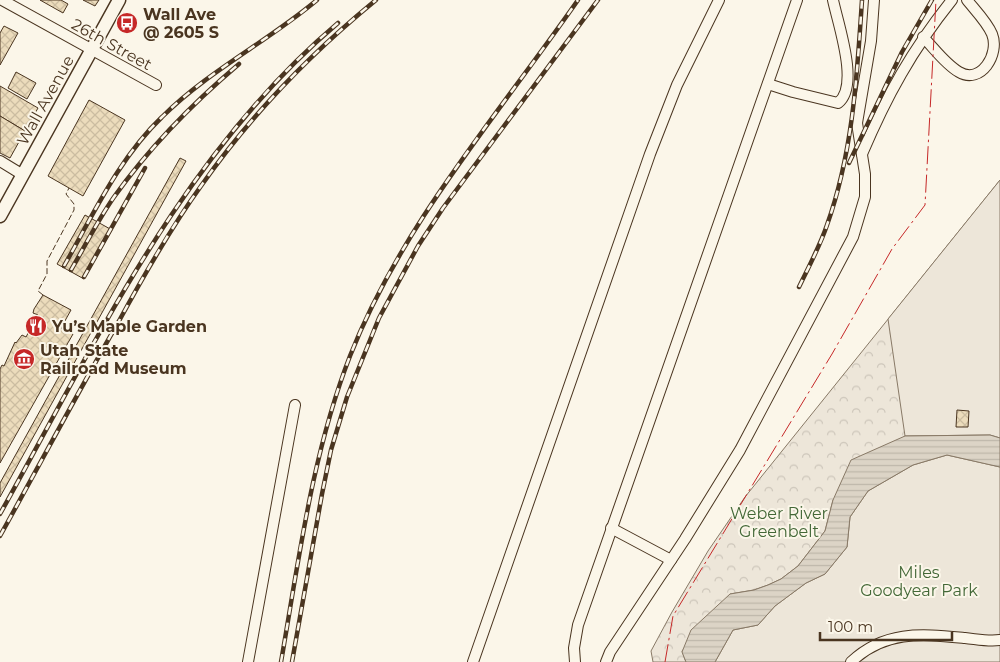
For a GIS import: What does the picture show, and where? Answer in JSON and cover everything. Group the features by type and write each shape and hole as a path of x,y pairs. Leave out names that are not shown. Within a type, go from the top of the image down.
{"main road":[{"name":"Wall Avenue","path":"0,216 119,0"}],"street":[{"path":"473,662 650,154 677,85 719,0"},
{"path":"575,662 574,648 578,625 797,0"},
{"path":"768,84 838,103 844,98 849,83 833,0"},
{"path":"606,662 610,652 671,560 740,450 853,238 864,197 865,174 857,123 871,41 874,0"},
{"path":"862,155 897,77 923,37 952,0"},
{"path":"923,37 958,72 968,76 979,72 988,64 994,46 992,35 967,0"},
{"name":"26th Street","path":"2,3 156,85"},
{"path":"849,83 862,88"},
{"path":"0,161 23,175"},
{"path":"248,662 295,405"},
{"path":"612,528 671,560"},
{"path":"850,662 863,650 892,638 911,635 920,634 1000,640"}],"green space":[{"name":"Weber River Greenbelt","path":"1000,180 1000,438 990,435 905,436 833,500 825,531 798,566 781,579 768,585 754,590 730,594 682,651 686,662 653,662 651,651 672,612 708,551 745,497"},
{"path":"1000,180 1000,438 990,435 905,436 888,319"},
{"name":"Miles Goodyear Park","path":"947,455 1000,467 1000,662 715,662 733,630 758,625 775,606 806,583 825,574 847,547 850,517 868,491 913,465"}],"shaded area":[{"path":"990,435 1000,438 1000,467 947,455 913,465 868,491 850,517 847,547 825,574 806,583 775,606 758,625 733,630 715,662 686,662 682,652 691,630 730,594 754,590 768,585 781,579 798,566 825,531 833,500 851,460 905,436"}],"building":[{"path":"40,0 61,0 68,4 63,13"},
{"path":"83,0 99,0 95,6"},
{"path":"4,26 18,33 0,65 0,33"},
{"path":"16,72 36,83 27,99 8,88"},
{"path":"0,86 38,108 25,131 0,116"},
{"path":"89,100 125,120 83,196 48,176"},
{"path":"0,116 25,131 10,158 0,153"},
{"path":"180,158 186,161 0,497 0,483"},
{"path":"85,215 112,230 84,279 57,264"},
{"path":"43,295 71,310 61,328 73,334 0,463 0,369 2,365 4,366 15,342 22,335 26,337 38,315 33,313 34,309"},
{"path":"957,410 969,411 968,427 956,427"}],"railway":[{"path":"64,266 96,207 120,169 133,150 162,117 199,85 278,30 317,0"},
{"path":"0,536 148,269 201,186 240,135 282,87 328,42 376,0"},
{"path":"281,662 316,469 337,393 350,356 371,308 396,261 424,216 484,128 578,0"},
{"path":"292,662 331,450 347,397 379,318 418,246 443,208 598,0"},
{"path":"799,287 824,233 843,170 852,114 862,0"},
{"path":"849,163 902,52 932,0"},
{"path":"0,514 109,317 147,252 189,190 233,131 283,75 338,23"},
{"path":"71,270 108,206 142,161 188,110 239,64"},
{"path":"84,277 145,168"}],"fence":[{"path":"43,295 38,291 47,274 47,261 74,210 74,204 66,194 69,188"}],"power":[{"path":"665,662 673,616 832,354 892,249 925,205 936,0"}],"place":[{"name":"Wall Ave @ 2605 S","path":"127,23"},
{"name":"Yu’s Maple Garden","path":"36,326"},
{"name":"Utah State Railroad Museum","path":"24,359"}]}
